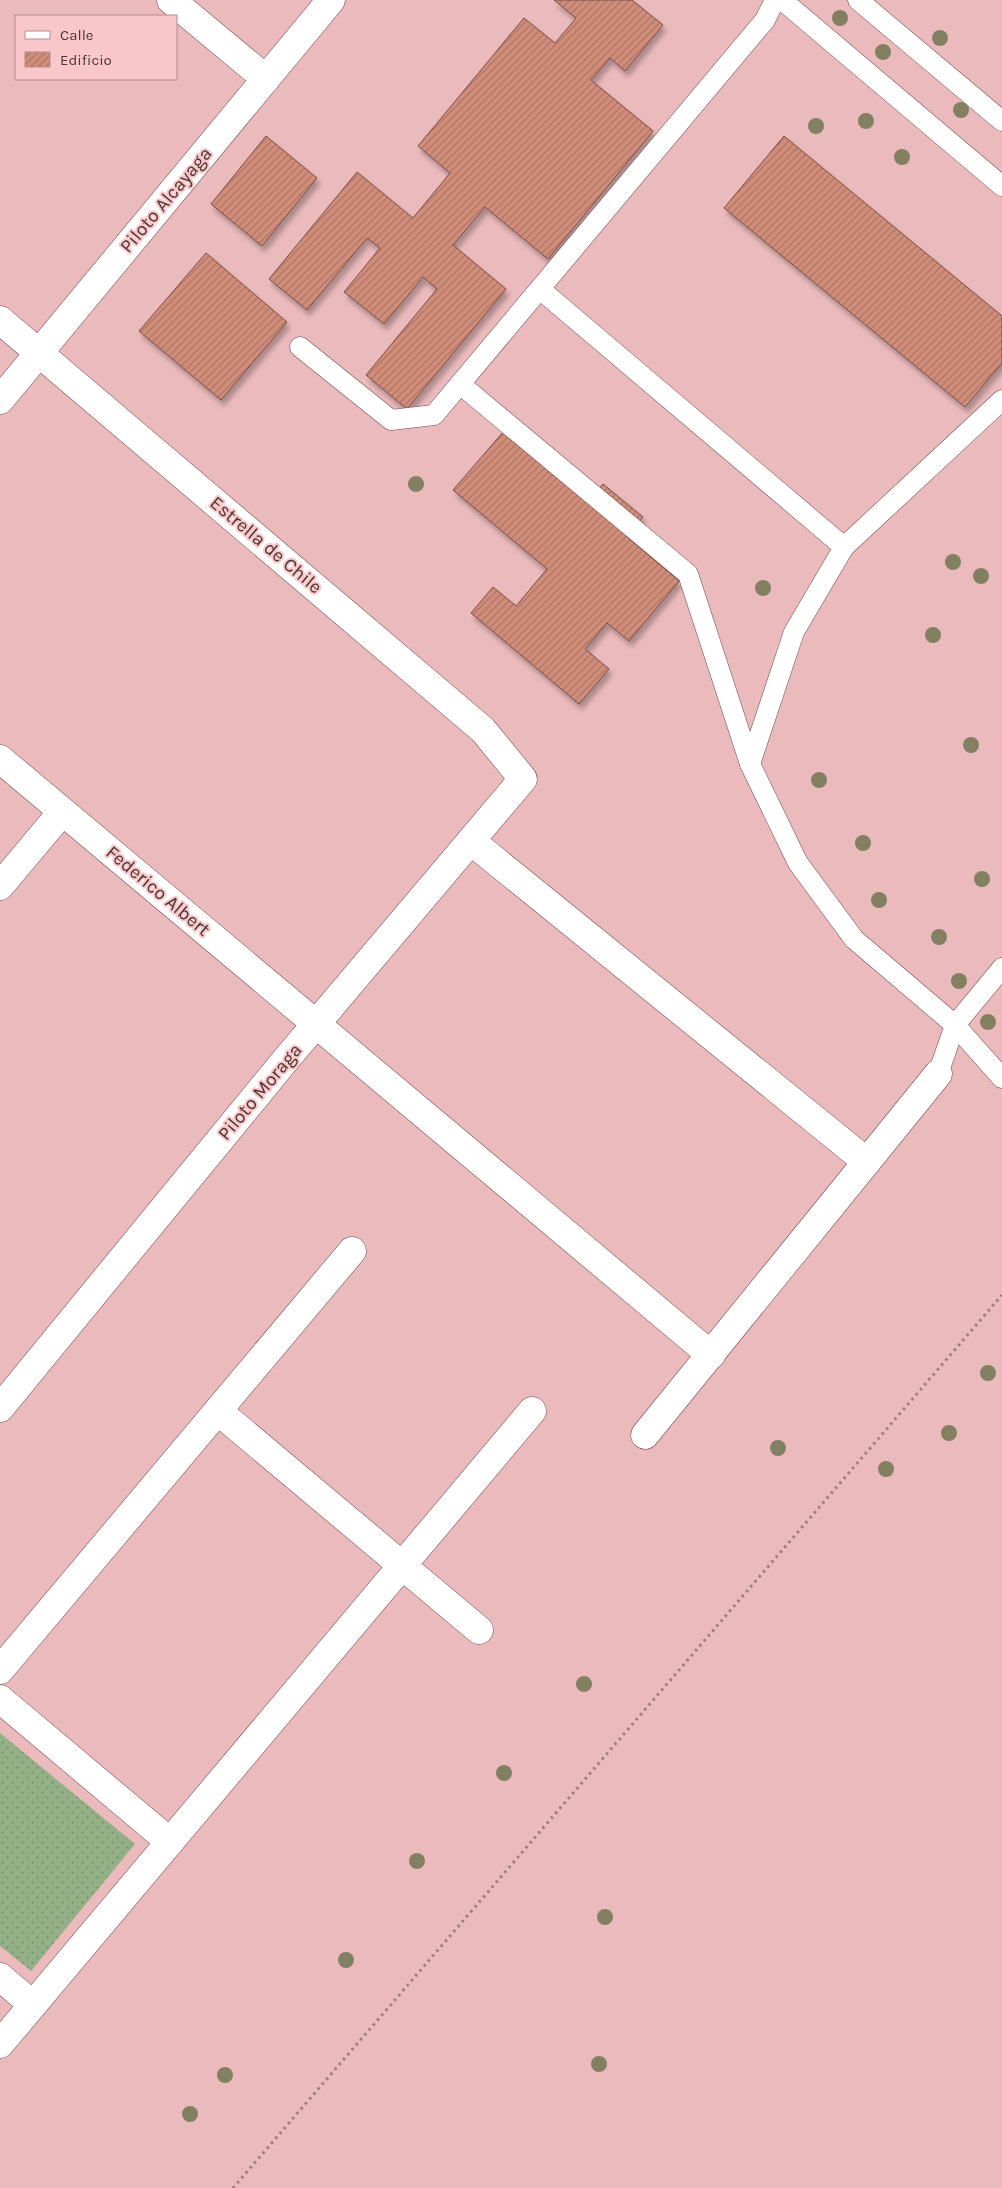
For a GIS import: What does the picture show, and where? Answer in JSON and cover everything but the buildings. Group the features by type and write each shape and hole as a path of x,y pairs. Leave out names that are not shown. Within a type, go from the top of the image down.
{"street":[{"path":"171,0 266,79"},
{"name":"Piloto Alcayaga","path":"0,400 330,0"},
{"name":"Estrella de Chile","path":"0,320 483,730 523,779"},
{"name":"Federico Albert","path":"0,759 710,1355"},
{"name":"Piloto Moraga","path":"3,1398 523,779"},
{"path":"0,886 62,812"},
{"path":"471,841 867,1162"},
{"path":"645,1435 938,1074"},
{"path":"0,1670 352,1251"},
{"path":"218,1411 479,1630"},
{"path":"0,2044 532,1411"},
{"path":"0,1699 170,1842"},
{"path":"0,1977 33,2005"}],"lane":[{"path":"300,347 391,420 434,415 541,290 765,20 775,0"},
{"path":"782,0 1002,186"},
{"path":"858,0 1002,121"},
{"path":"541,290 844,547"},
{"path":"460,384 688,574 750,764 798,863 854,939 955,1025 1002,1078"},
{"path":"750,764 794,632 844,547 1002,400"},
{"path":"938,1074 955,1025 1002,968"}],"path":[{"path":"232,2188 1002,1295"}],"green space":[{"path":"0,1733 135,1844 31,1971 0,1946"}]}
